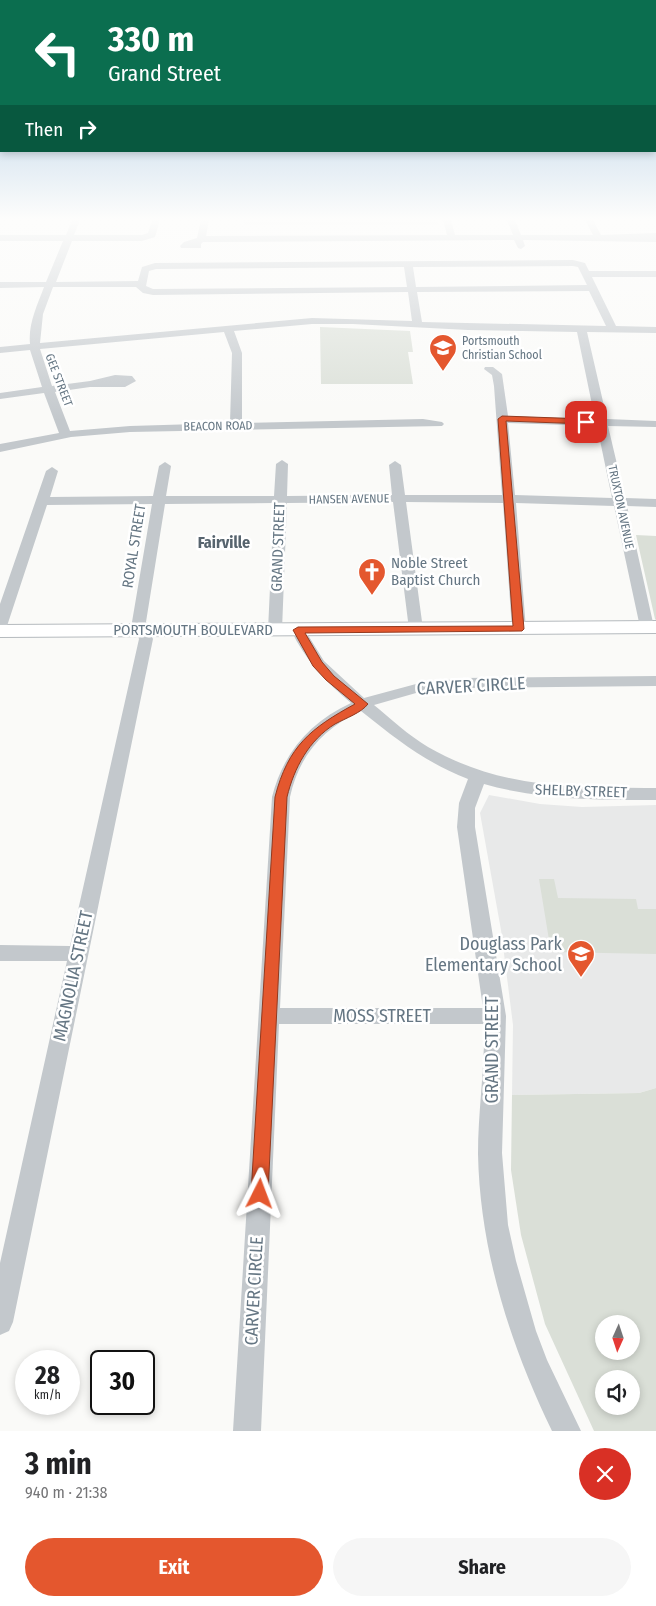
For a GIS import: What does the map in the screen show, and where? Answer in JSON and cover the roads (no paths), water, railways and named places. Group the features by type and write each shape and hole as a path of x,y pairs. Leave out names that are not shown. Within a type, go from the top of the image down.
{"main road":[{"name":"PORTSMOUTH BOULEVARD","path":"0,631 652,627"}],"street":[{"name":"GEE STREET","path":"49,287 35,325 34,346 48,390 66,435"},
{"path":"142,287 143,290 153,292 594,288 612,329"},
{"path":"412,287 418,325"},
{"path":"0,350 227,328 330,321 418,325 656,330"},
{"path":"227,328 237,354 236,426"},
{"name":"TRUXTON AVENUE","path":"581,329 620,502 652,627"},
{"path":"489,369 497,374 519,629"},
{"path":"0,396 90,384"},
{"path":"502,419 656,424"},
{"name":"BEACON ROAD","path":"0,448 66,435 130,429 423,422 438,424"},
{"name":"GRAND STREET","path":"275,630 282,464"},
{"path":"395,465 416,629"},
{"name":"ROYAL STREET","path":"142,630 139,622 141,605 165,466"},
{"path":"0,626 52,471"},
{"name":"HANSEN AVENUE","path":"42,501 399,498 656,503"},
{"name":"MAGNOLIA STREET","path":"0,1322 146,639 142,630"},
{"path":"298,630 317,663 330,678 420,749 478,777"},
{"name":"CARVER CIRCLE","path":"247,1431 281,797 286,776 294,760 314,735 345,713 363,704 398,692 441,685 656,681"},
{"name":"GRAND STREET","path":"478,777 472,788 466,812 469,844 492,988 494,1016 490,1155 494,1210 503,1259 516,1310 531,1354 567,1431"},
{"name":"SHELBY STREET","path":"478,777 518,788 550,793 656,794"},
{"path":"0,953 78,954"},
{"name":"MOSS STREET","path":"269,1016 494,1016"}],"place":[{"name":"Portsmouth Christian School","path":"443,372"},
{"name":"Noble Street Baptist Church","path":"372,596"},
{"name":"Douglass Park Elementary School","path":"581,978"}],"district":[{"name":"Fairville","path":"224,542"}]}
